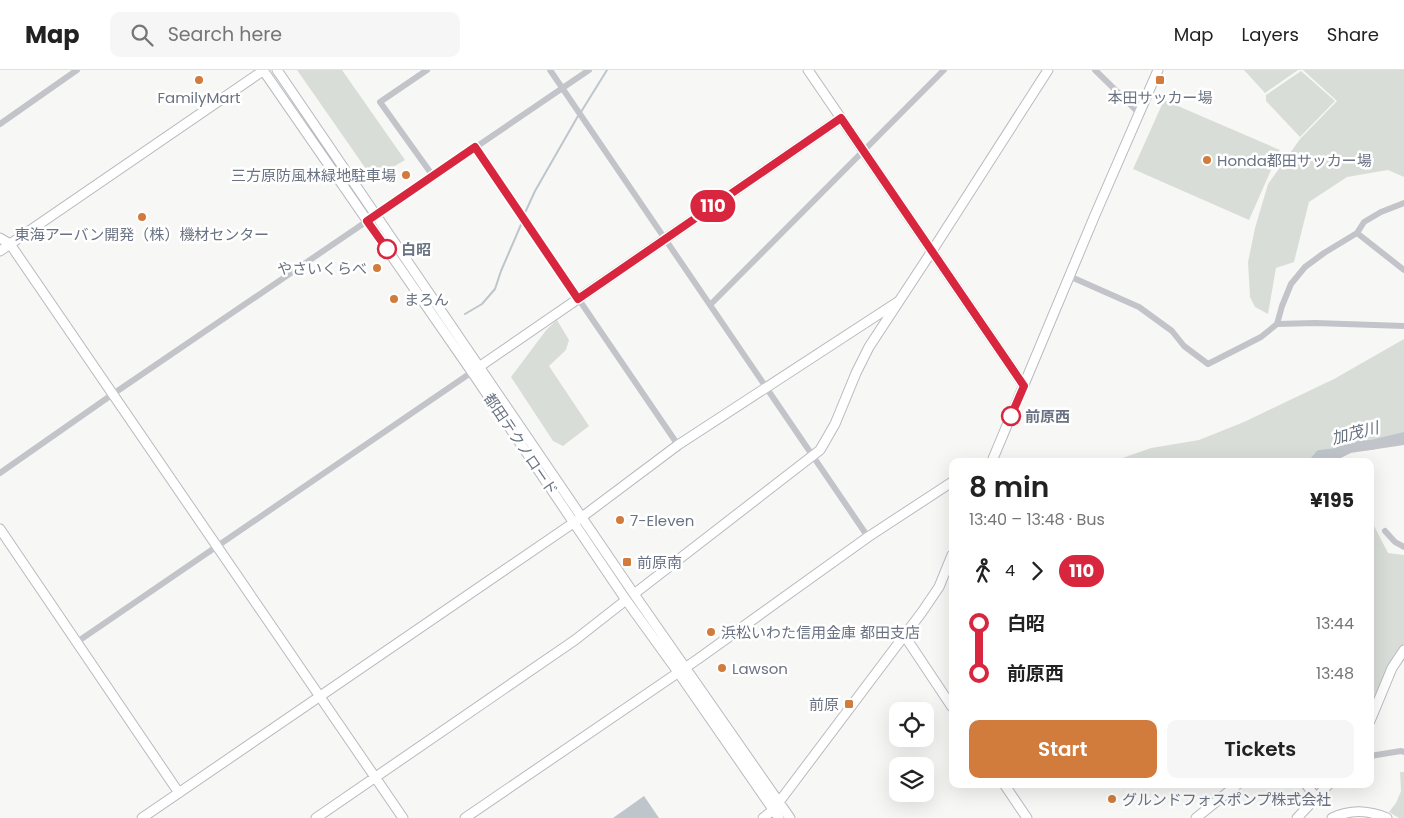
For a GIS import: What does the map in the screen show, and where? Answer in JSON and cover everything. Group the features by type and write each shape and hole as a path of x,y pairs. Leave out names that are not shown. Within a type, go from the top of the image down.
{"street":[{"path":"0,124 77,70"},
{"path":"0,251 263,70"},
{"name":"都田テクノロード","path":"263,70 472,372 626,600 682,670 790,818"},
{"name":"都田テクノロード","path":"277,70 582,516 779,818"},
{"path":"427,70 380,102 433,176"},
{"path":"550,70 868,538"},
{"path":"0,473 589,70"},
{"path":"808,70 1024,386"},
{"path":"710,305 944,70"},
{"path":"634,594 813,456 826,442 869,347 1048,70"},
{"path":"1095,70 1140,113"},
{"path":"993,458 1158,70"},
{"path":"77,642 841,118"},
{"path":"475,147 678,445"},
{"path":"1069,276 1139,306 1172,331 1184,346 1208,364 1261,337 1277,324 1291,284 1305,267 1357,233 1364,222 1381,212 1404,204"},
{"path":"1357,233 1404,270"},
{"path":"0,238 10,244 403,818"},
{"path":"142,818 582,516 678,445 899,301"},
{"path":"1277,324 1316,323 1404,326"},
{"path":"1334,458 1350,450 1404,442"},
{"path":"465,818 682,670 868,538 949,484"},
{"path":"0,529 179,793"},
{"path":"1385,531 1395,542 1404,547"},
{"path":"763,818 773,810 939,587 949,562"},
{"path":"316,818 575,640 626,600"},
{"path":"904,635 949,702"},
{"path":"1374,711 1392,668 1404,650"},
{"path":"1374,755 1404,752"},
{"path":"1007,788 1027,818"},
{"path":"1196,818 1233,788"},
{"path":"1309,788 1316,798"},
{"path":"1297,818 1325,788"},
{"path":"1332,818 1363,811 1372,812 1387,818"}],"shaded area":[{"path":"297,70 342,70 405,160 373,179"},
{"path":"1244,70 1298,70 1265,93"},
{"path":"1303,70 1404,70 1404,177 1388,170 1347,177 1309,202 1294,262 1276,268 1268,314 1255,307 1250,297 1248,262 1255,228 1268,184 1300,139 1337,101"},
{"path":"1301,71 1335,101 1300,137 1266,101 1266,95"},
{"name":"Honda都田サッカー場","path":"1164,100 1280,150 1249,220 1133,169"},
{"path":"557,320 569,340 566,350 549,366 589,426 563,446 553,441 511,377 547,329"},
{"path":"1404,339 1404,439 1341,449 1313,458 1123,458 1151,448 1199,440 1244,422 1334,379"},
{"path":"1374,526 1388,553 1404,555 1404,646 1374,701"},
{"path":"1400,772 1404,772 1404,818 1399,818 1389,812 1396,803 1401,791"},
{"path":"644,796 659,818 613,818"}],"waterway":[{"path":"581,112 607,70"},
{"path":"524,215 535,191 578,116"},
{"path":"465,314 482,304 495,289 523,220"},
{"name":"加茂川","path":"1318,458 1320,455 1337,453 1349,446 1371,445 1404,437"}],"bus line":[{"name":"110","path":"387,249 367,221 475,147 578,299 841,118 1024,386 1011,416"}],"place":[{"name":"FamilyMart","path":"199,80"},
{"name":"本田サッカー場","path":"1160,80"},
{"name":"Honda都田サッカー場","path":"1207,160"},
{"name":"三方原防風林緑地駐車場","path":"406,175"},
{"name":"東海アーバン開発（株）機材センター","path":"142,217"},
{"name":"白昭","path":"387,249"},
{"name":"やさいくらべ","path":"377,268"},
{"name":"まろん","path":"394,299"},
{"name":"前原西","path":"1011,416"},
{"name":"7-Eleven","path":"620,520"},
{"name":"前原南","path":"627,562"},
{"name":"浜松いわた信用金庫 都田支店","path":"711,632"},
{"name":"Lawson","path":"722,668"},
{"name":"前原","path":"849,704"},
{"name":"グルンドフォスポンプ株式会社","path":"1112,799"}]}
